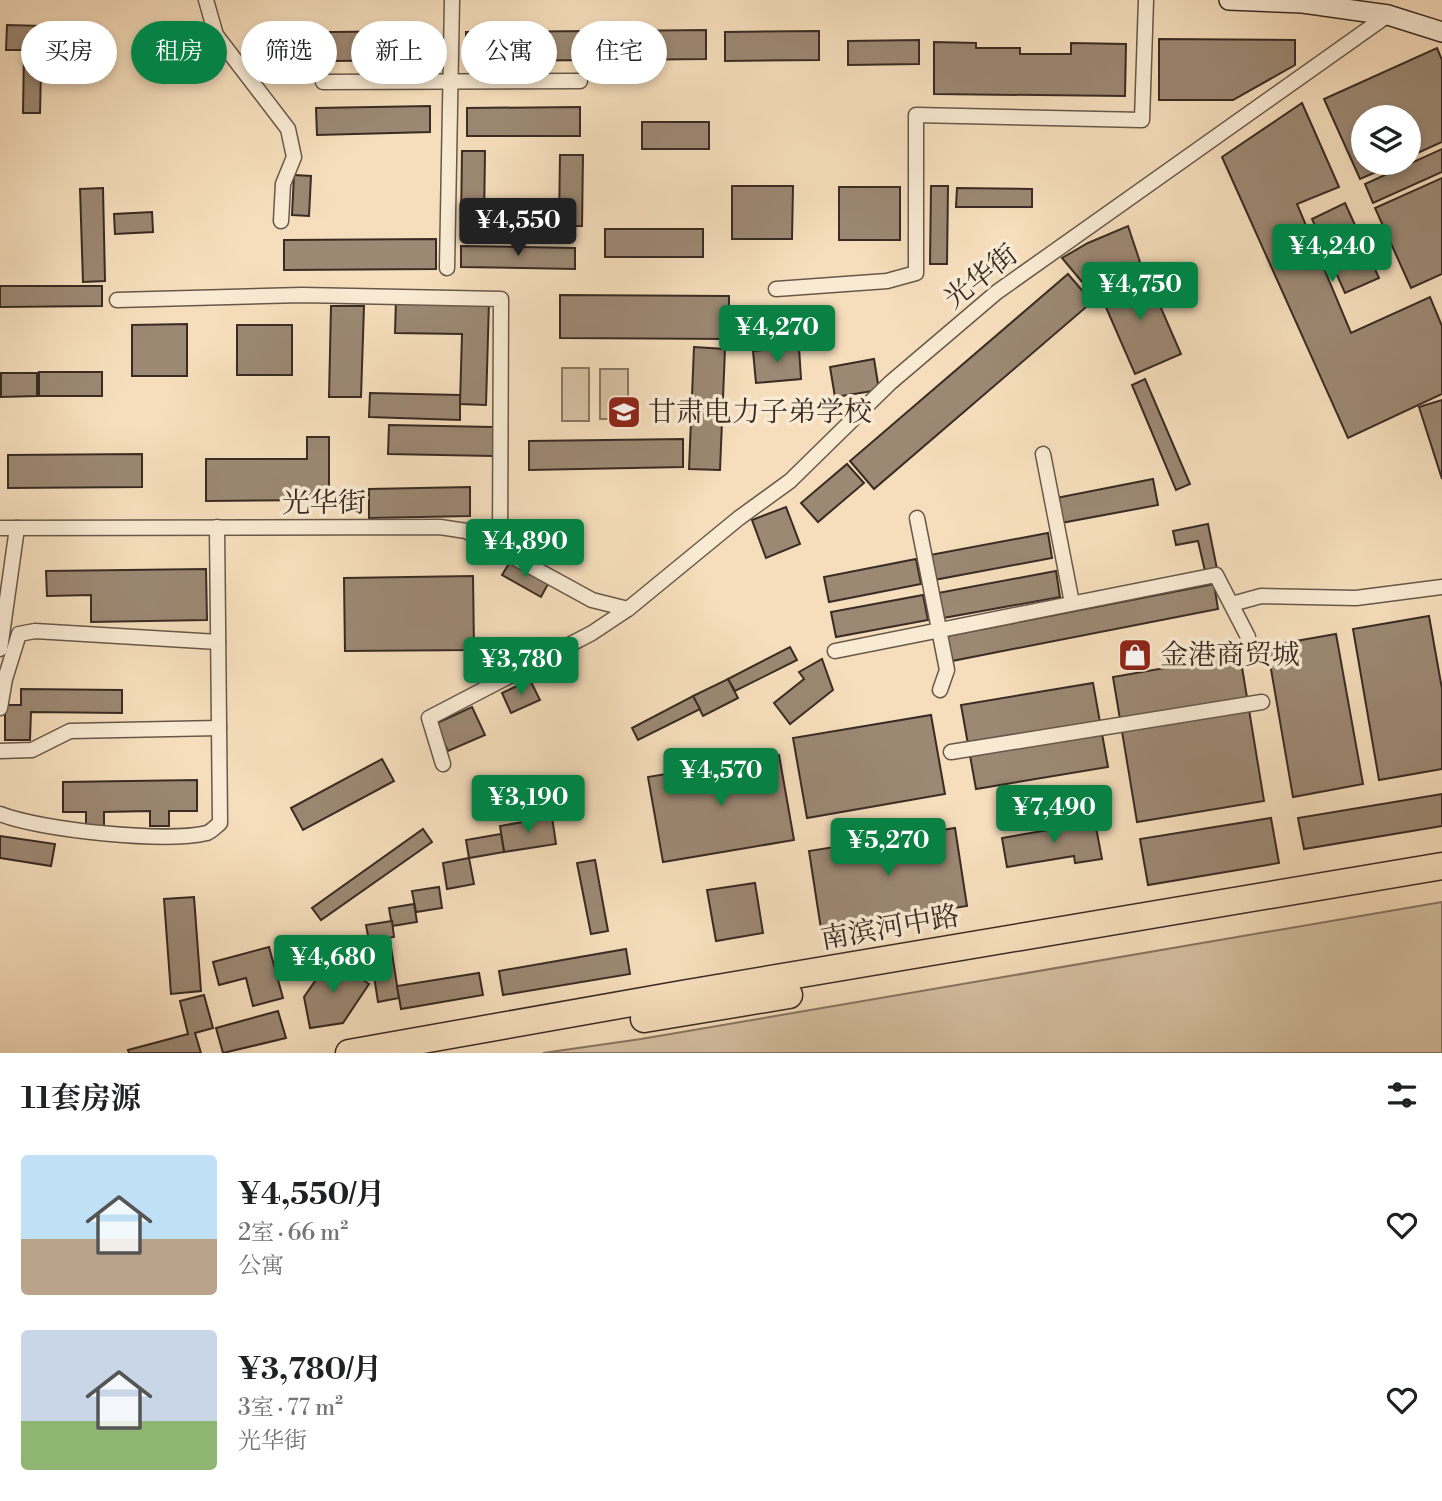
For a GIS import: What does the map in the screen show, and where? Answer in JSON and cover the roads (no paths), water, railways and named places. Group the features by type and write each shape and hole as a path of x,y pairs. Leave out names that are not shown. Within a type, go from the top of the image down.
{"highway":[{"name":"南滨河中路","path":"349,1053 1442,866"},
{"name":"南滨河中路","path":"453,1053 1442,884"}],"street":[{"path":"206,0 216,35 288,129 294,157 283,184 281,220"},
{"path":"446,268 452,0"},
{"path":"776,289 887,281 916,273 916,115 1142,120 1146,0"},
{"path":"1229,0 1303,3 1388,15 1442,32"},
{"name":"光华街","path":"443,764 429,718 592,634 628,608 739,518 790,481 890,383 997,292 1388,15"},
{"path":"337,82 571,81"},
{"path":"117,300 302,295 501,299 500,551"},
{"path":"1043,454 1072,603"},
{"path":"917,518 947,670 940,690"},
{"name":"光华街","path":"0,527 440,527 466,531 592,600 628,608"},
{"path":"0,814 77,831 178,836 210,832 220,823 216,527"},
{"path":"0,649 17,528"},
{"path":"835,650 1216,575 1248,637"},
{"path":"1232,604 1261,596 1356,598 1442,587"},
{"path":"0,708 5,680 19,634 35,631 218,642"},
{"path":"951,752 1262,702"},
{"path":"0,751 32,750 70,731 219,728"}],"place":[{"name":"甘肃电力子弟学校","path":"624,412"},
{"name":"金港商贸城","path":"1135,655"}]}
